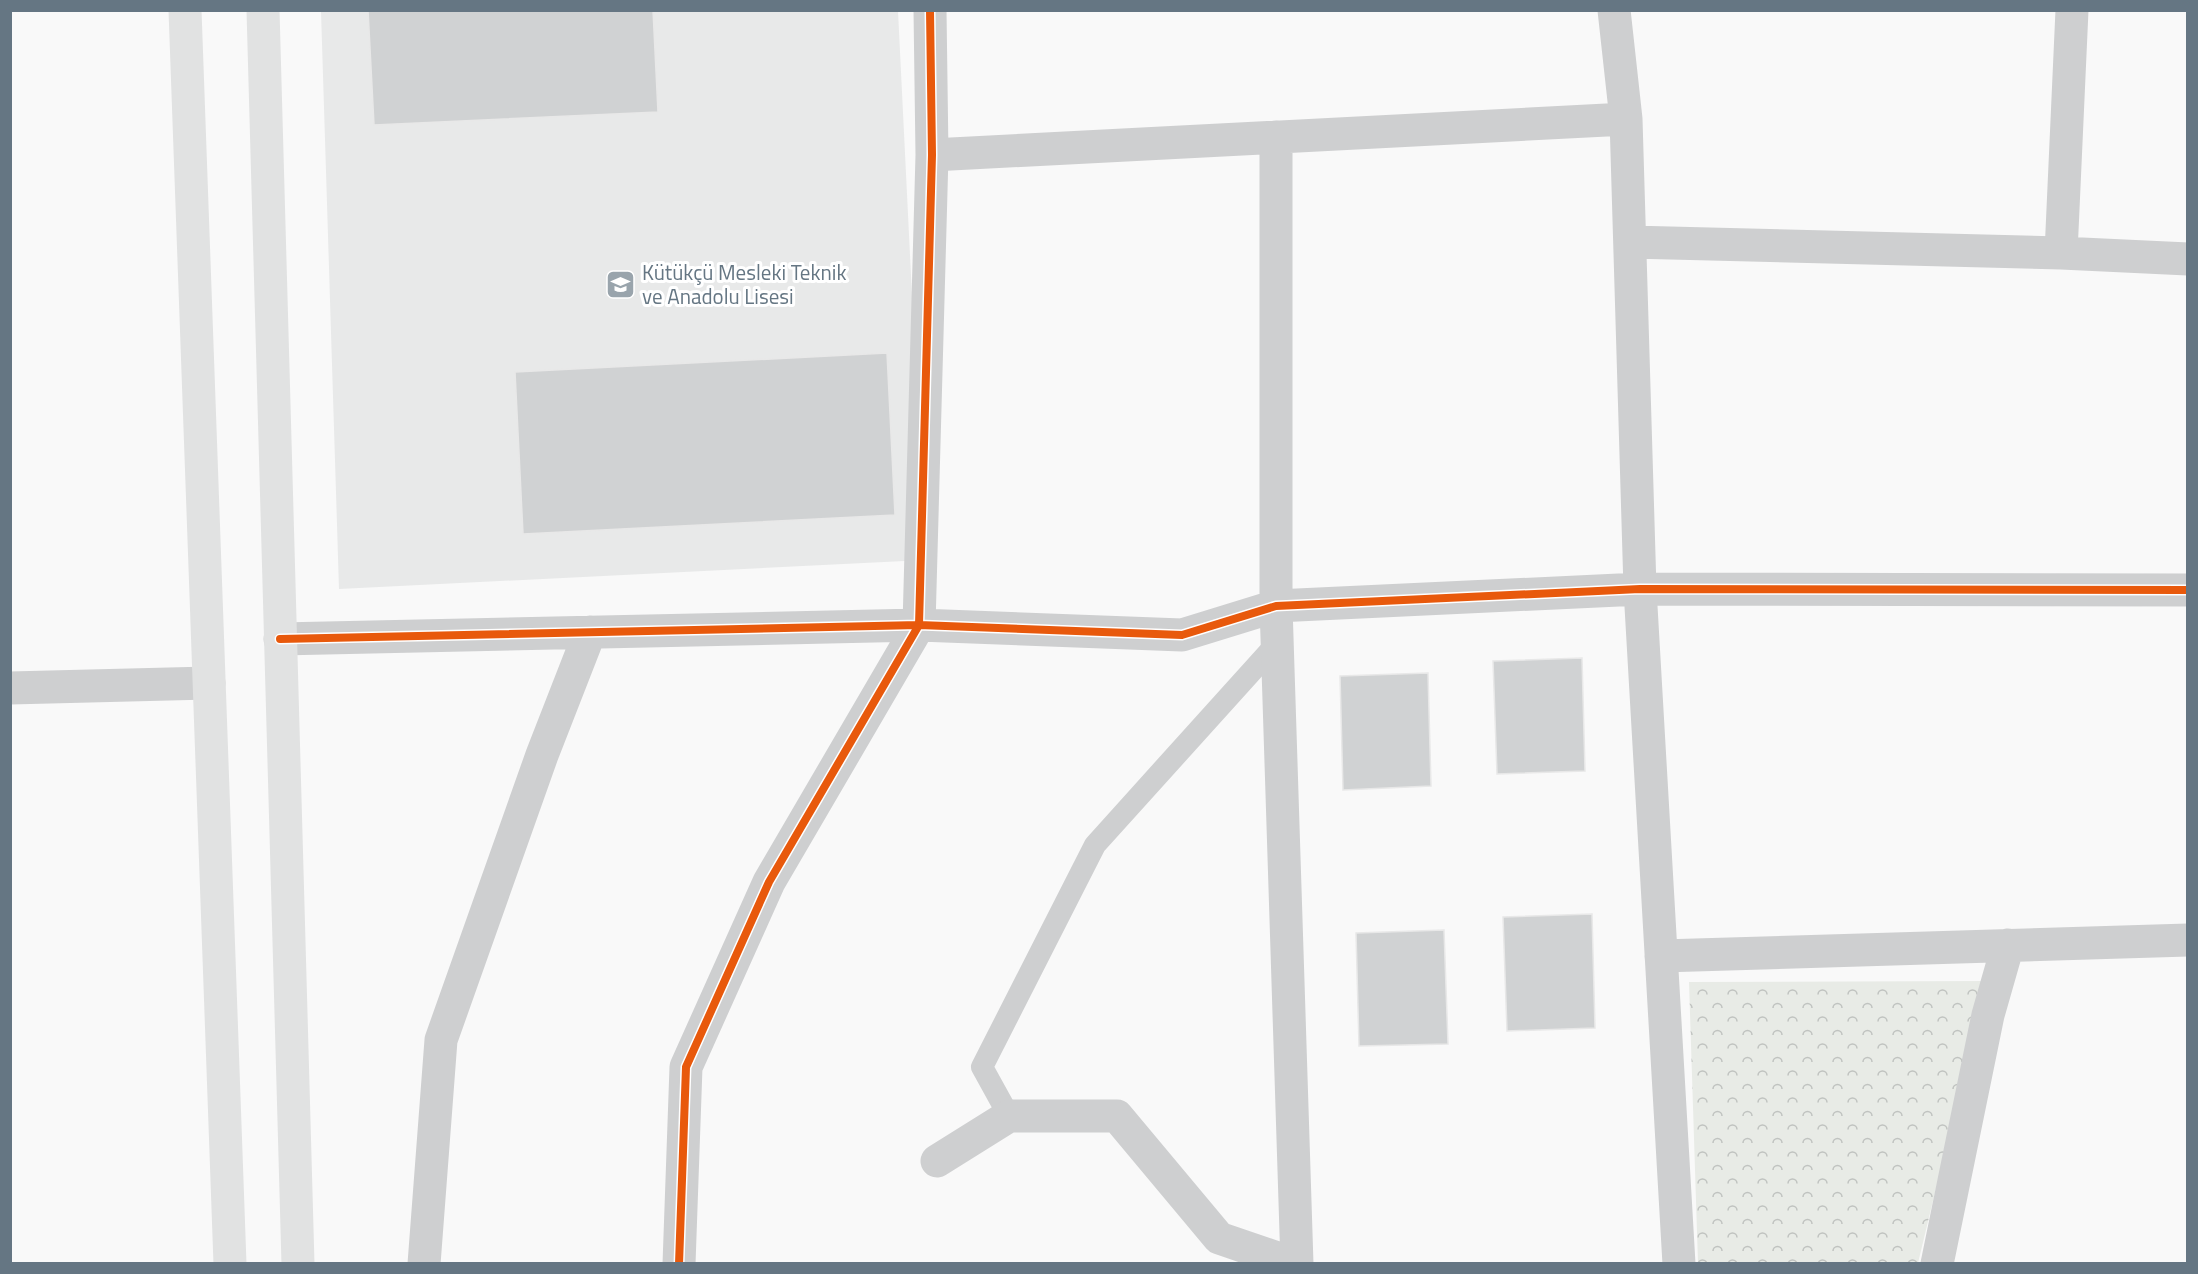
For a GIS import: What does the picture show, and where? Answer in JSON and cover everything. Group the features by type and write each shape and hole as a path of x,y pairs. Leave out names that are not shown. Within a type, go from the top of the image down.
{"main road":[{"path":"185,10 230,1263"},
{"path":"263,10 298,1263"}],"street":[{"path":"679,1263 686,1067 769,882 919,625 932,155 930,10"},
{"path":"1614,10 1626,119 1640,589 1679,1263"},
{"path":"2061,253 2072,10"},
{"path":"932,155 1626,119"},
{"path":"936,1161 1009,1116 1117,1116 1219,1238 1296,1263 1279,640 1276,606 1276,137"},
{"path":"1630,243 2061,253 2187,259"},
{"path":"280,639 919,625 1182,635 1276,606 1640,589 2187,590"},
{"path":"424,1263 441,1040 542,755 590,632"},
{"path":"10,688 209,683"},
{"path":"1661,956 2187,940"},
{"path":"1937,1263 1988,1015 2008,945"}],"lane":[{"path":"1009,1116 982,1067 1095,845 1279,640"}],"shaded area":[{"name":"Kütükçü Mesleki Teknik ve Anadolu Lisesi","path":"321,11 898,11 925,560 339,589"}],"green space":[{"path":"1986,981 1918,1263 1698,1263 1689,982"}],"building":[{"path":"368,10 653,10 658,112 374,125"},
{"path":"887,353 895,515 523,534 515,372"},
{"path":"1582,658 1585,771 1497,774 1493,661"},
{"path":"1428,673 1431,786 1343,790 1340,676"},
{"path":"1592,914 1595,1028 1507,1031 1503,917"},
{"path":"1444,930 1448,1044 1359,1046 1356,933"}],"cycle path":[{"path":"679,1264 686,1067 769,882 919,625 932,155 930,10"},
{"path":"280,639 919,625 1182,635 1276,606 1640,589 2188,590"}],"place":[{"name":"Kütükçü Mesleki Teknik ve Anadolu Lisesi","path":"621,285"}]}
